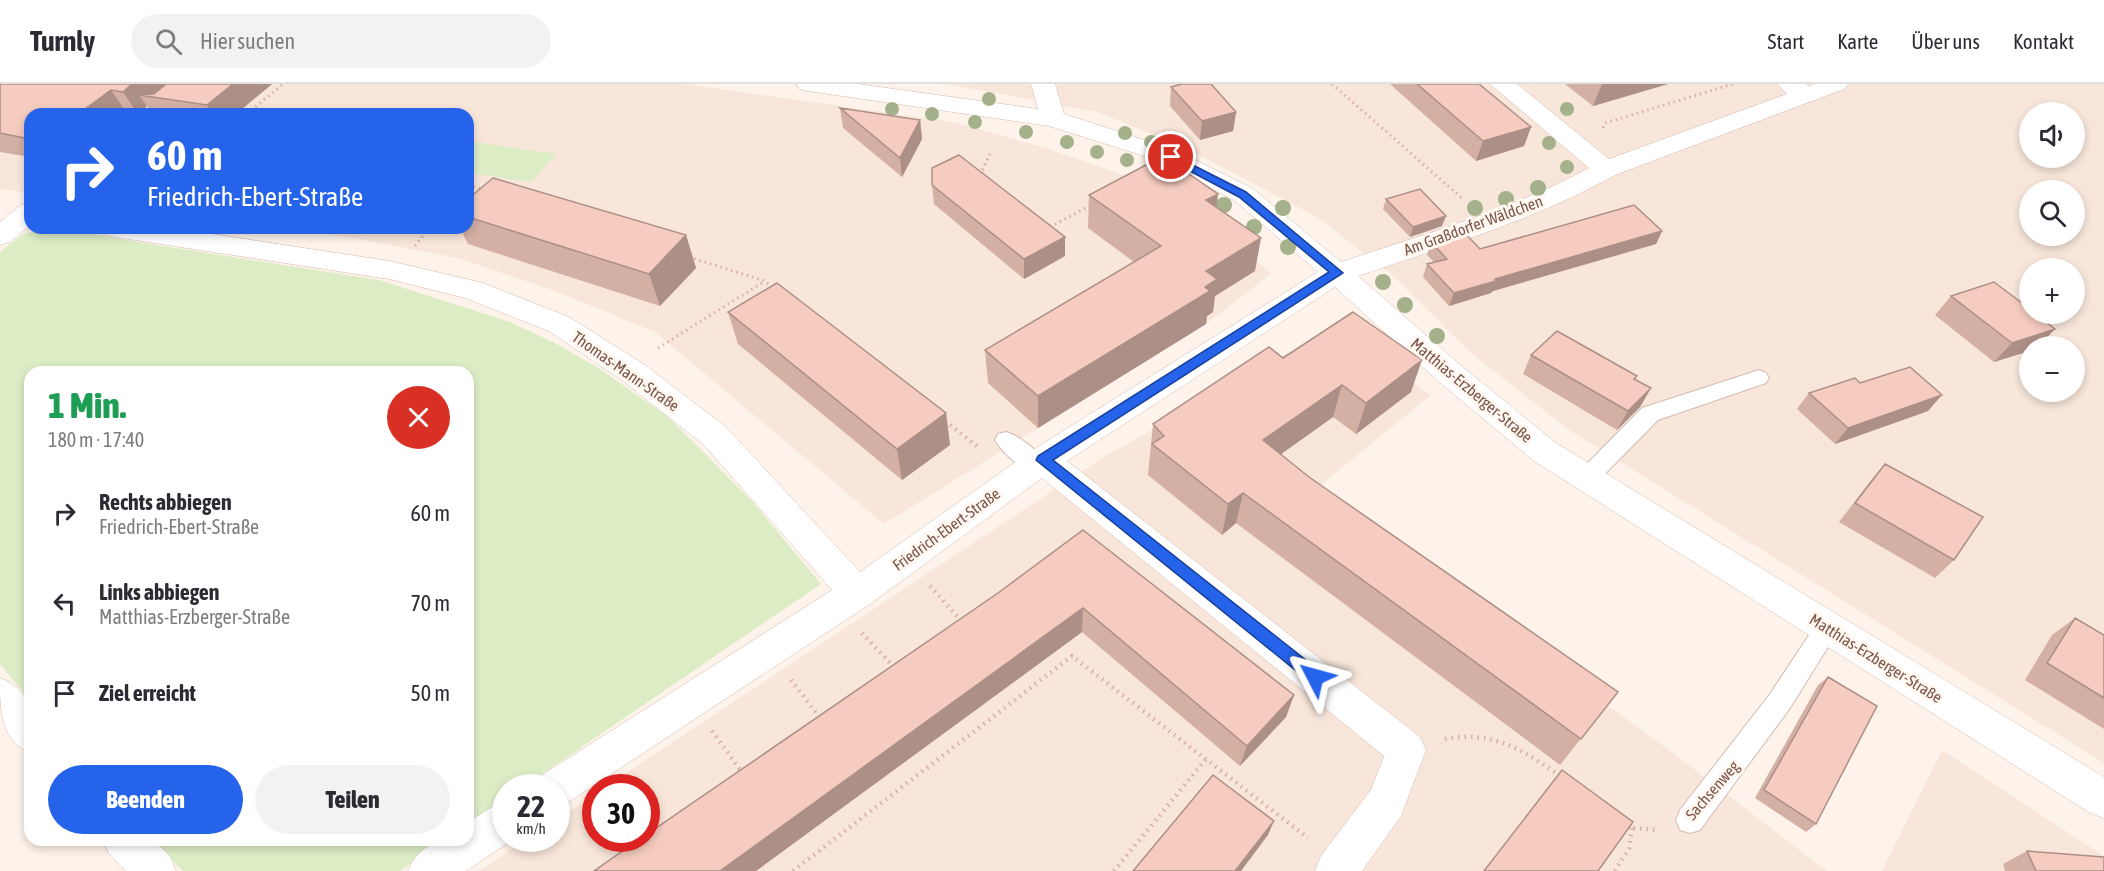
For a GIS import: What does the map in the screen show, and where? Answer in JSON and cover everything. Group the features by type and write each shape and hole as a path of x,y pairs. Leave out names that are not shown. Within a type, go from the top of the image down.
{"street":[{"name":"Matthias-Erzberger-Straße","path":"808,84 1053,119 1166,155 1243,194 1337,273 1448,372 1536,445 2104,799"},
{"path":"1043,84 1053,119"},
{"path":"1502,84 1606,169"},
{"name":"Am Graßdorfer Wäldchen","path":"1337,273 1487,222 1572,188 1606,169 1798,89 1836,84"},
{"path":"0,210 24,212"},
{"path":"0,236 24,217"},
{"name":"Thomas-Mann-Straße","path":"153,234 398,272 473,290 559,324 634,373 715,436 847,599"},
{"name":"Friedrich-Ebert-Straße","path":"570,779 847,599 1039,462 1337,273"},
{"path":"1039,462 1406,750 1387,802 1339,867"},
{"path":"0,695 24,727"},
{"path":"474,842 492,831"},
{"path":"130,846 155,871"},
{"path":"429,871 468,846"}],"lane":[{"path":"1587,478 1650,414 1759,378"},
{"path":"1006,440 1039,462"},
{"name":"Sachsenweg","path":"1690,820 1743,753 1801,673 1828,628"}],"path":[{"path":"254,108 283,84"},
{"path":"1332,84 1471,206"},
{"path":"1601,131 1605,123 1733,84"},
{"path":"990,154 981,173 990,180"},
{"path":"474,187 482,189"},
{"path":"1043,221 1052,228 1101,199"},
{"path":"688,256 765,281 784,296"},
{"path":"654,350 765,281"},
{"path":"935,413 982,450"},
{"path":"905,558 965,625"},
{"path":"847,599 899,673"},
{"path":"769,650 824,725"},
{"path":"793,871 1072,656 1206,759 1339,867"},
{"path":"706,723 747,779"},
{"path":"1449,738 1462,734 1500,740 1535,758 1564,779"},
{"path":"1114,871 1206,759"},
{"name":"Sachsenweg","path":"1632,828 1665,830 1690,820"},
{"path":"1615,871 1629,848 1632,828 1623,821"}],"shaded area":[{"path":"0,84 685,84 953,122 1049,149 1162,189 1216,223 1271,274 1206,324 884,524 655,332 555,291 458,258 326,234 474,234 474,108 24,108 24,192 0,189"},
{"path":"946,84 2104,84 2104,763 1569,430 1471,353 1393,276 1317,217 1184,147 1097,112"},
{"path":"1334,327 1431,395 1312,492 1672,752 1827,871 479,871 508,852 570,852 570,811 582,803 582,852 660,852 660,774 625,774 1102,458"},
{"path":"1942,750 2104,856 2104,871 1882,871"}],"green space":[{"path":"474,143 556,154 532,182 474,174"},
{"path":"24,234 96,234 379,280 510,322 553,342 597,367 667,416 751,500 821,584 542,774 492,774 492,808 474,821 474,366 24,366 24,694 0,664 0,252"},
{"path":"157,846 437,846 400,871 183,871"}],"building":[{"path":"0,84 132,84 123,92 111,90 86,108 24,108 24,138 0,133"},
{"path":"166,84 233,84 207,105 139,95 154,94"},
{"path":"1182,84 1211,84 1236,112 1202,121 1171,87"},
{"path":"1417,84 1479,84 1531,127 1483,141"},
{"path":"840,108 920,120 900,158"},
{"path":"959,155 1065,237 1024,259 932,185 932,168"},
{"path":"1163,156 1218,194 1206,200 1261,238 1206,271 1217,279 1205,287 1210,291 1038,396 985,350 1161,246 1089,195"},
{"path":"493,178 686,235 649,274 474,219 474,194"},
{"path":"1420,189 1446,216 1413,227 1386,199"},
{"path":"1634,205 1662,231 1454,293 1427,264 1447,259 1431,242 1463,231 1480,249"},
{"path":"1994,282 2019,301 2019,324 2048,324 2055,329 2034,336 2019,336 2019,341 2012,343 1951,296"},
{"path":"777,283 946,413 897,449 728,312"},
{"path":"1353,312 1422,360 1366,403 1342,385 1263,440 1309,477 1618,692 1581,739 1243,493 1228,504 1152,444 1164,436 1153,424 1269,347 1283,358"},
{"path":"1557,331 1637,376 1634,379 1651,388 1628,411 1531,355"},
{"path":"1910,367 1942,395 1848,428 1809,393 1855,378 1860,383"},
{"path":"1885,464 1983,517 1954,560 1855,503"},
{"path":"1083,530 1294,695 1247,746 1083,608 720,871 594,871 621,852 660,852 660,825 998,593"},
{"path":"2075,618 2104,635 2104,698 2047,663"},
{"path":"1828,677 1877,706 1816,824 1764,790"},
{"path":"1562,770 1633,822 1598,871 1484,871"},
{"path":"1213,775 1274,821 1235,871 1133,871"},
{"path":"2027,851 2104,857 2104,871 2036,871"}],"route":[{"path":"1171,157 1243,194 1337,273 1043,460 1315,677"}]}
